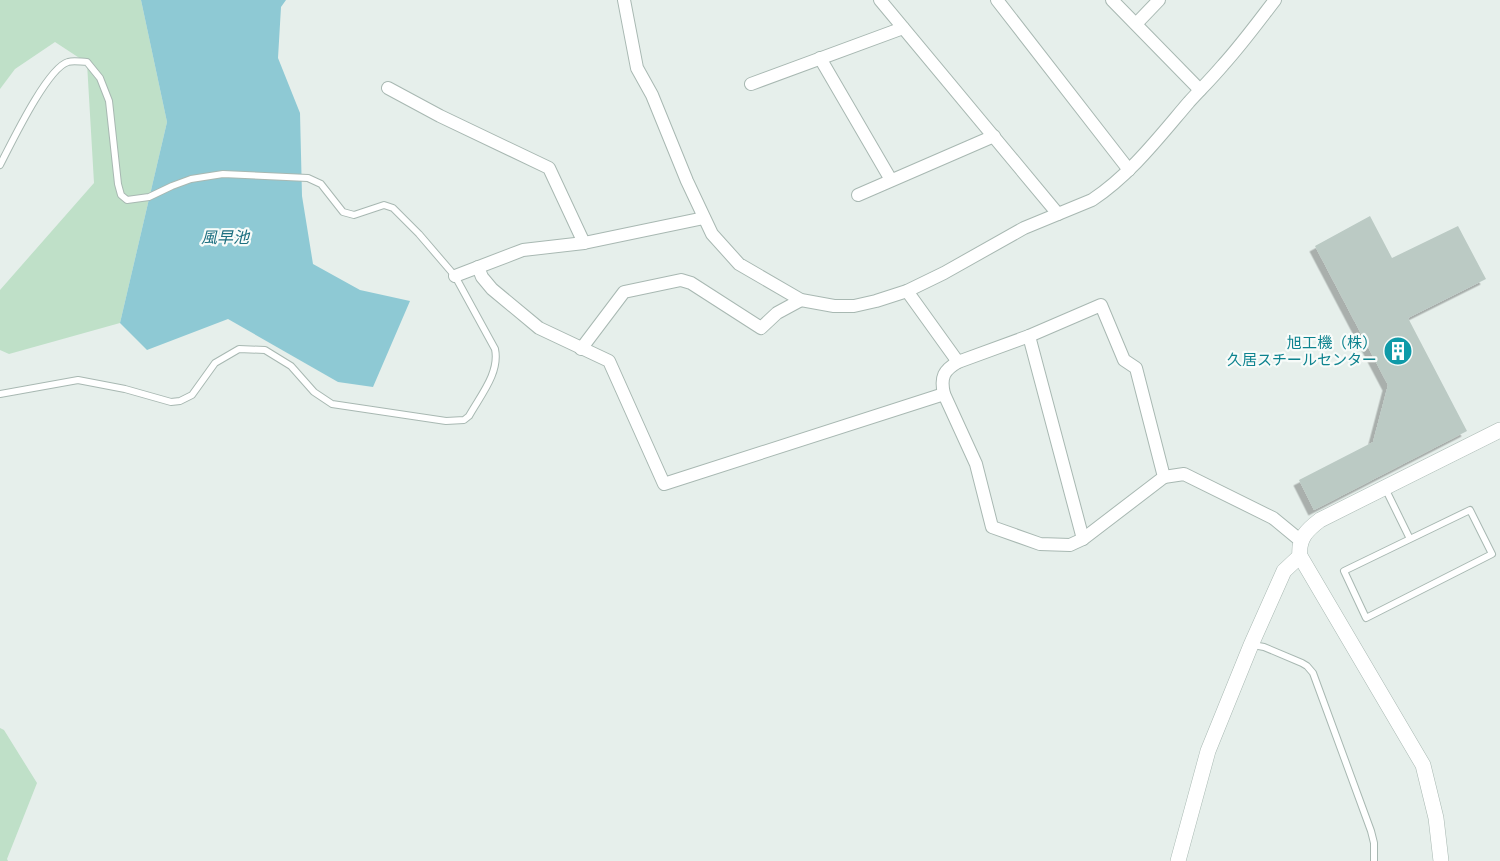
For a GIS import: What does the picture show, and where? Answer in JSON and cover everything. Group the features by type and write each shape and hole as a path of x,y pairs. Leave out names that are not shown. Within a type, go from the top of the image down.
{"street":[{"path":"624,0 637,68 652,95 687,181 712,234 739,264 801,300 834,306 854,306 908,291 1024,228 1102,194 1139,160 1242,43 1275,0"},
{"path":"880,0 1058,214"},
{"path":"997,0 1129,170"},
{"path":"1112,0 1200,90"},
{"path":"1136,24 1159,0"},
{"path":"751,84 903,28"},
{"path":"820,58 891,180"},
{"path":"388,88 440,116 549,168 584,243"},
{"path":"858,195 994,136"},
{"path":"455,276 524,250 584,243 704,218"},
{"path":"478,267 482,277 492,289 539,328 609,361 664,484 944,394"},
{"path":"581,349 624,292 637,289 681,280 690,283 761,328 777,313 801,300"},
{"path":"908,291 958,362"},
{"path":"1164,477 1136,368 1124,360 1101,305 948,368 942,384 944,394 976,464 992,527 1040,544 1070,545 1083,539 1164,477 1184,474 1273,518 1301,548 1423,765 1436,818 1441,861"},
{"path":"1029,336 1083,539"},
{"path":"1178,861 1208,751 1284,571 1301,548 1303,535 1320,520 1500,430"}],"lane":[{"path":"0,165 42,88 63,64 70,61 87,63 100,78 109,101 118,184 121,195 127,200 149,197 192,179 223,174 308,178 321,184 343,212 354,215 384,205 393,208 455,276 495,349 497,358 494,373 469,416 464,420 446,421 332,404 314,392 291,366 265,350 239,349 214,363 192,395 180,401 171,402 78,380 0,394"},
{"path":"1385,487 1410,539"},
{"path":"1470,510 1492,554 1366,618 1344,571 1410,539 1470,510"},
{"path":"1251,645 1264,647 1302,663 1313,673 1371,831 1374,861"}],"green space":[{"path":"0,0 141,0 167,122 120,323 9,354 0,350 0,290 94,183 87,63 55,42 15,69 0,89"},
{"path":"0,728 4,730 37,783 8,861 0,861"}],"water":[{"name":"風早池","path":"141,0 286,0 281,7 278,58 300,113 302,196 313,264 360,290 410,301 373,387 338,382 228,319 147,350 120,323 167,122"}],"building":[{"name":"旭工機（株） 久居スチールセンター","path":"1370,216 1392,258 1458,226 1486,279 1408,318 1467,431 1314,510 1299,480 1373,442 1388,385 1315,246"}],"place":[{"name":"旭工機（株） 久居スチールセンター","path":"1398,351"}]}
